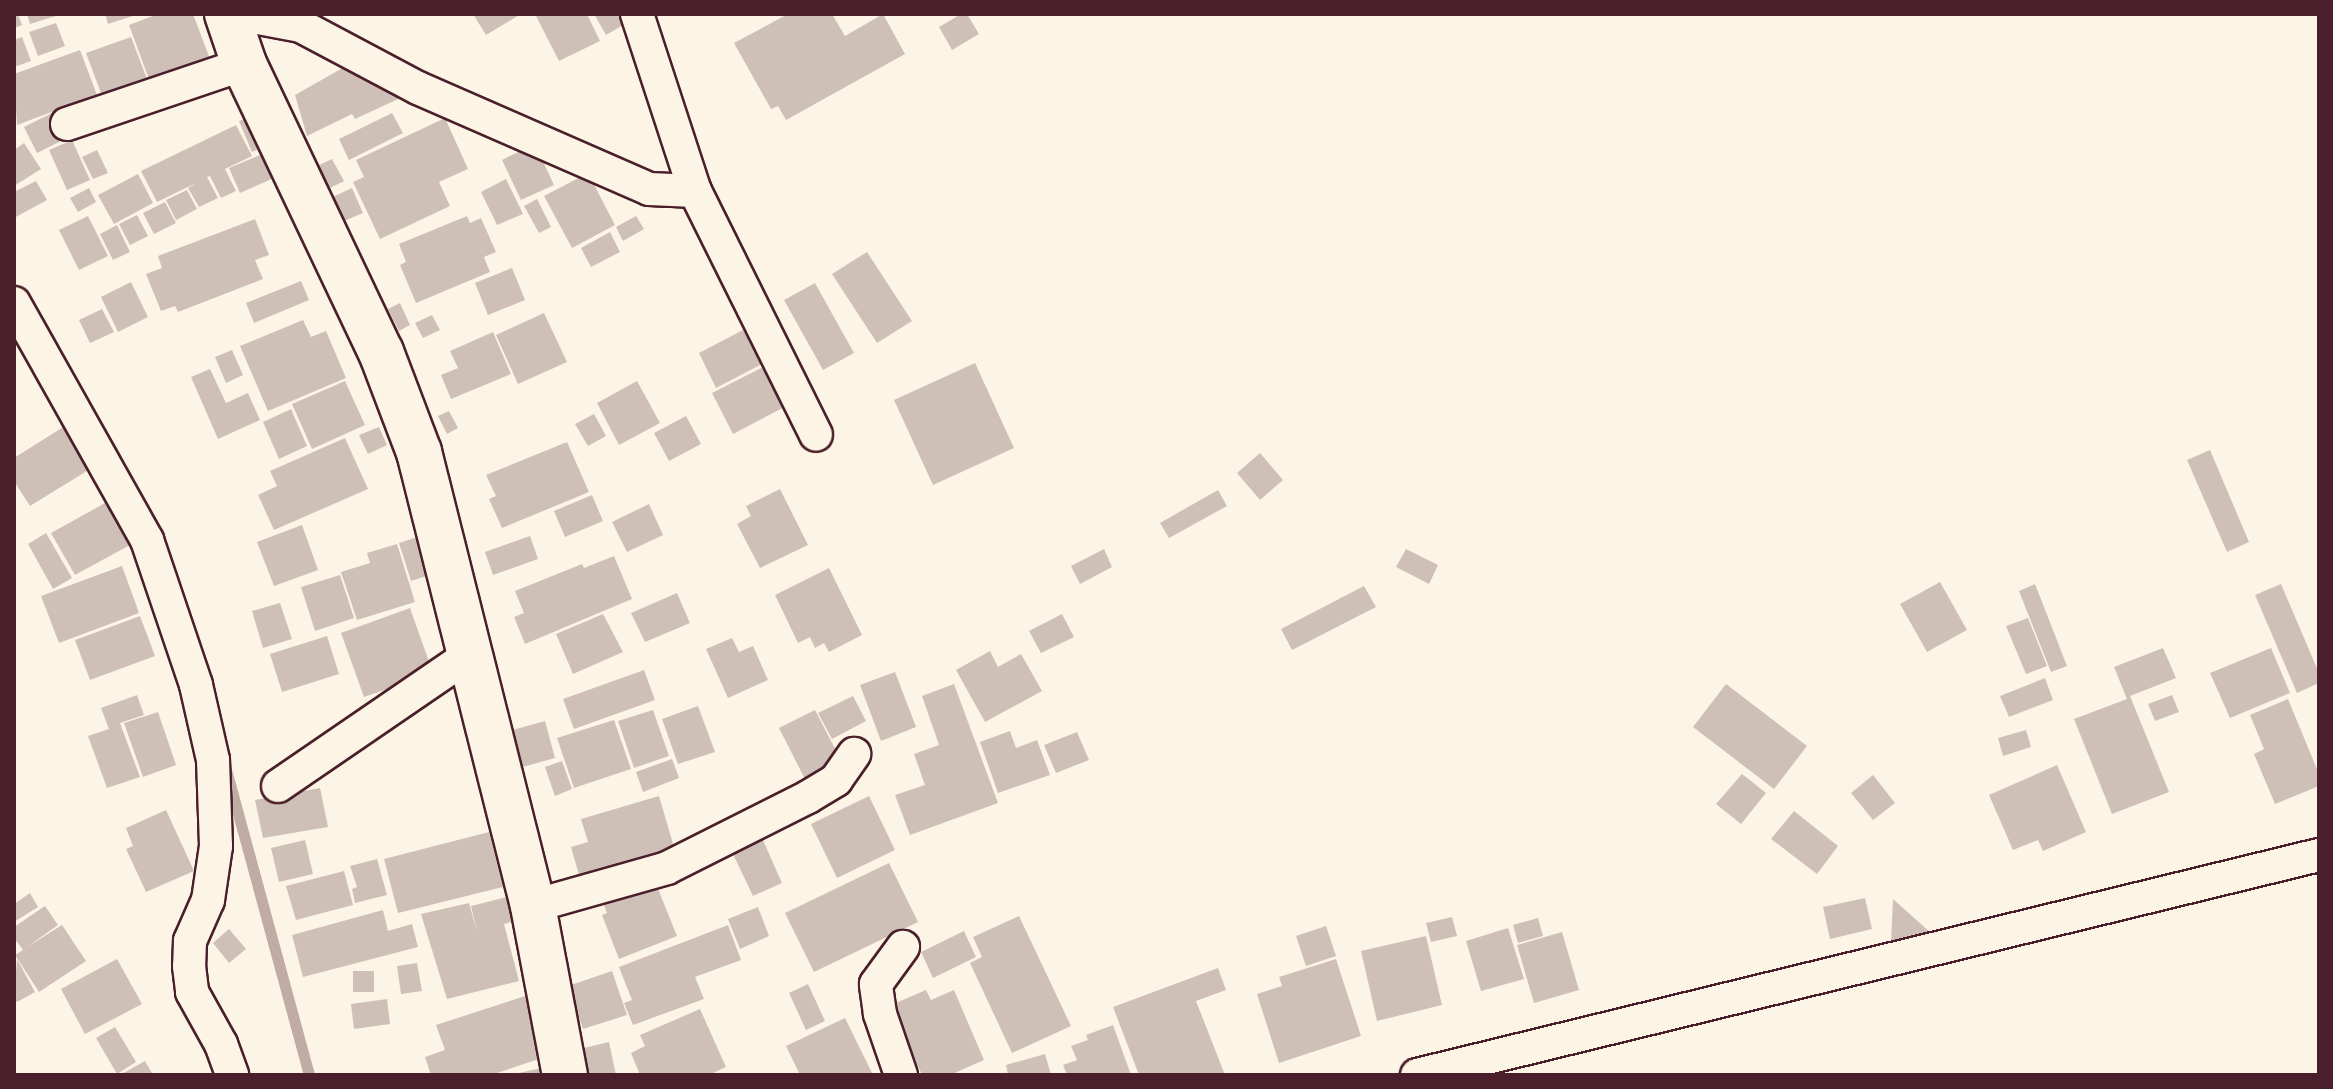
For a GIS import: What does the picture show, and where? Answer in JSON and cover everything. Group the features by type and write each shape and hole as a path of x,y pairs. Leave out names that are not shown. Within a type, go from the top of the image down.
{"street":[{"path":"227,14 244,64 381,352 419,452 533,906 565,1075"},
{"path":"237,14 301,26 418,88 649,189 695,191"},
{"path":"637,14 695,191 816,435"},
{"path":"67,124 244,64"},
{"path":"14,303 147,540 196,685 213,760 216,846 208,900 190,941 189,966 192,992 221,1044 232,1075"},
{"path":"278,786 471,654"},
{"path":"533,906 667,868 836,780 854,754"},
{"path":"1417,1075 2319,855"},
{"path":"901,1075 880,1014 876,984 903,947"}],"building":[{"path":"14,14 18,14 22,25 14,28"},
{"path":"27,14 59,14 59,15 30,24"},
{"path":"105,14 136,14 136,15 108,24"},
{"path":"158,14 193,14 210,59 150,82 129,25"},
{"path":"473,14 521,14 486,35"},
{"path":"535,14 587,14 600,41 559,61"},
{"path":"594,14 619,14 625,24 606,35"},
{"path":"788,14 832,14 845,36 883,14 905,54 786,120 778,106 771,109 734,43"},
{"path":"961,14 967,14 979,34 952,50 939,27"},
{"path":"56,23 65,46 38,56 29,32"},
{"path":"22,37 31,61 14,67 14,40"},
{"path":"131,37 147,79 102,96 86,53"},
{"path":"80,50 97,95 17,125 14,74"},
{"path":"355,61 409,94 355,119 352,114 307,136 295,95"},
{"path":"54,112 67,138 37,153 24,127"},
{"path":"262,112 275,142 252,152 239,121"},
{"path":"392,113 403,133 349,160 339,139"},
{"path":"445,118 468,169 439,182 450,206 380,239 353,182 364,177 356,160"},
{"path":"236,125 252,156 225,169 236,191 221,198 210,176 207,177 218,198 199,207 188,188 196,183 157,202 141,171"},
{"path":"72,140 90,180 67,190 49,150"},
{"path":"24,143 41,169 14,186 14,150"},
{"path":"535,144 554,185 521,200 502,160"},
{"path":"97,150 108,173 93,179 82,157"},
{"path":"272,150 283,174 240,193 229,168"},
{"path":"332,159 344,181 326,190 315,167"},
{"path":"588,173 615,225 572,248 544,196"},
{"path":"138,174 153,203 114,224 98,195"},
{"path":"506,179 523,214 497,225 481,192"},
{"path":"36,181 47,200 14,218 14,192"},
{"path":"89,188 96,202 78,212 70,198"},
{"path":"352,188 363,213 337,224 326,200"},
{"path":"187,190 197,209 176,220 166,200"},
{"path":"537,199 551,227 539,233 524,206"},
{"path":"165,202 176,223 154,234 143,213"},
{"path":"137,215 148,236 130,245 119,224"},
{"path":"88,216 108,256 79,270 59,230"},
{"path":"467,216 470,223 481,218 496,252 484,257 490,272 416,303 400,265 406,262 399,244"},
{"path":"636,216 644,229 623,241 616,227"},
{"path":"255,219 269,255 255,260 263,279 178,312 175,306 161,311 146,274 162,268 158,256"},
{"path":"117,225 130,252 113,260 100,234"},
{"path":"610,232 620,252 591,267 581,248"},
{"path":"867,252 912,321 877,343 832,274"},
{"path":"512,268 525,300 488,315 475,283"},
{"path":"301,281 309,300 254,323 246,303"},
{"path":"131,282 148,317 118,332 101,297"},
{"path":"815,283 854,353 823,370 784,300"},
{"path":"400,303 410,325 399,331 388,309"},
{"path":"102,309 114,332 90,343 79,320"},
{"path":"544,313 567,362 518,384 496,335"},
{"path":"432,315 440,330 423,338 415,323"},
{"path":"303,320 311,337 326,331 346,378 268,411 240,346"},
{"path":"743,330 762,364 716,388 699,353"},
{"path":"493,332 511,374 451,399 441,375 458,368 450,351"},
{"path":"232,350 243,375 226,383 215,357"},
{"path":"975,363 1014,448 933,485 894,400"},
{"path":"769,364 790,404 733,434 712,393"},
{"path":"210,369 226,403 248,393 260,420 218,439 191,377"},
{"path":"345,381 365,425 312,449 292,404"},
{"path":"637,381 660,423 619,445 597,403"},
{"path":"291,409 307,446 279,459 263,422"},
{"path":"449,411 458,428 447,434 438,416"},
{"path":"594,414 606,436 588,446 575,424"},
{"path":"686,416 701,444 669,461 654,433"},
{"path":"68,424 95,466 30,506 14,481 14,458"},
{"path":"379,427 387,445 368,454 359,435"},
{"path":"345,438 368,489 274,530 258,495 277,486 270,471"},
{"path":"567,442 589,492 502,528 489,499 496,496 486,475"},
{"path":"2210,450 2249,542 2227,552 2187,460"},
{"path":"1260,453 1283,480 1260,500 1237,473"},
{"path":"780,489 808,545 760,568 737,524 751,516 746,506"},
{"path":"1218,490 1227,506 1169,538 1160,523"},
{"path":"592,495 603,521 565,537 554,511"},
{"path":"105,503 130,545 75,575 51,533"},
{"path":"649,504 663,535 627,552 612,522"},
{"path":"302,525 318,570 274,586 257,542"},
{"path":"46,533 72,578 53,589 28,544"},
{"path":"430,533 442,571 411,581 399,543"},
{"path":"530,536 538,559 493,575 485,552"},
{"path":"397,544 415,602 357,620 341,572 370,563 367,553"},
{"path":"1104,549 1112,567 1080,584 1071,566"},
{"path":"1406,549 1438,565 1429,584 1396,567"},
{"path":"614,556 632,599 525,644 514,617 524,613 515,591 582,564 584,568"},
{"path":"122,566 139,613 59,643 41,596"},
{"path":"829,568 862,635 829,652 824,643 815,648 810,637 798,643 775,595"},
{"path":"340,575 354,618 315,631 301,587"},
{"path":"1940,582 1967,630 1927,652 1900,604"},
{"path":"2035,584 2067,666 2051,672 2019,591"},
{"path":"2281,584 2319,673 2319,683 2297,693 2255,595"},
{"path":"1364,586 1376,607 1292,650 1281,629"},
{"path":"677,593 690,623 645,642 631,613"},
{"path":"280,603 292,639 263,648 252,611"},
{"path":"410,608 433,673 364,697 341,633"},
{"path":"603,614 623,652 573,674 556,634"},
{"path":"1062,614 1074,637 1041,653 1029,631"},
{"path":"140,616 155,656 90,680 75,640"},
{"path":"2028,618 2047,666 2026,674 2006,626"},
{"path":"327,636 339,674 282,692 270,654"},
{"path":"732,638 739,652 753,646 768,680 728,698 706,649"},
{"path":"2163,648 2176,678 2130,696 2169,792 2112,814 2074,719 2127,699 2114,667"},
{"path":"2271,648 2290,693 2230,718 2210,673"},
{"path":"990,651 998,667 1021,654 1042,691 985,722 956,670"},
{"path":"644,670 655,700 574,729 563,699"},
{"path":"895,672 916,727 881,741 860,685"},
{"path":"2045,678 2053,700 2009,717 2000,696"},
{"path":"954,684 998,803 910,835 895,795 925,785 914,754 939,745 922,696"},
{"path":"1726,684 1807,746 1774,789 1693,727"},
{"path":"137,695 144,715 120,723 140,777 107,788 88,736 109,729 101,708"},
{"path":"2172,695 2179,712 2155,721 2148,704"},
{"path":"853,696 866,721 832,739 818,713"},
{"path":"2288,699 2319,774 2319,786 2275,804 2254,754 2264,749 2250,715"},
{"path":"698,706 715,752 678,764 662,719"},
{"path":"653,710 669,756 634,768 618,721"},
{"path":"815,710 843,764 807,783 779,728"},
{"path":"158,712 176,765 143,777 124,723"},
{"path":"614,720 631,769 574,788 557,738"},
{"path":"545,721 555,758 519,768 509,731"},
{"path":"2026,730 2031,747 2003,756 1998,738"},
{"path":"1010,731 1016,748 1037,740 1050,775 998,793 980,742"},
{"path":"1077,732 1089,760 1056,773 1044,745"},
{"path":"672,759 679,778 643,792 636,772"},
{"path":"562,761 572,789 555,796 545,767"},
{"path":"2057,765 2086,832 2043,851 2038,840 2013,850 1989,795"},
{"path":"1742,774 1766,793 1741,824 1716,804"},
{"path":"1873,775 1895,803 1873,820 1851,793"},
{"path":"320,788 328,827 263,838 255,800"},
{"path":"659,796 676,854 581,882 571,847 588,842 581,819"},
{"path":"869,796 895,850 837,878 811,824"},
{"path":"166,810 194,871 146,892 126,849 133,846 126,828"},
{"path":"1794,811 1838,846 1817,874 1771,839"},
{"path":"489,832 503,887 398,913 384,859"},
{"path":"762,838 782,883 753,896 732,852"},
{"path":"305,840 313,874 279,882 271,848"},
{"path":"377,859 387,895 355,903 352,889 357,887 350,866"},
{"path":"889,863 918,922 814,972 785,913"},
{"path":"344,871 353,905 296,920 286,886"},
{"path":"654,879 677,936 619,959 602,915 607,913 602,900"},
{"path":"30,893 38,907 14,922 14,904"},
{"path":"511,896 517,920 504,924 519,981 447,999 421,914 469,903 477,932 471,906"},
{"path":"1865,898 1872,929 1830,939 1823,907"},
{"path":"1893,899 1932,934 1891,943"},
{"path":"45,906 58,925 27,947 62,925 86,961 39,992 15,955 23,950 14,938 14,927"},
{"path":"758,907 769,936 740,949 728,919"},
{"path":"383,910 388,931 412,924 418,947 303,977 292,935"},
{"path":"1019,916 1071,1026 1012,1053 970,963 982,957 973,937"},
{"path":"1452,917 1457,936 1431,942 1426,923"},
{"path":"1538,918 1543,936 1518,943 1513,925"},
{"path":"728,925 741,960 695,977 704,999 633,1025 624,1003 632,1000 619,967"},
{"path":"1326,926 1336,956 1306,966 1296,936"},
{"path":"1508,928 1524,979 1481,991 1466,941"},
{"path":"229,929 246,949 229,963 213,943"},
{"path":"964,931 976,957 933,978 921,952"},
{"path":"1562,932 1579,990 1534,1003 1517,945"},
{"path":"1426,936 1442,1005 1377,1021 1361,951"},
{"path":"17,959 35,992 17,1002 14,998"},
{"path":"117,959 142,1004 85,1034 61,989"},
{"path":"1336,959 1361,1036 1279,1063 1257,994 1282,986 1279,977"},
{"path":"417,963 422,991 401,994 397,966"},
{"path":"1218,968 1226,990 1196,1001 1225,1075 1139,1075 1113,1007"},
{"path":"353,971 374,971 374,992 353,992"},
{"path":"612,971 627,1015 583,1029 568,986"},
{"path":"808,984 825,1021 806,1030 789,993"},
{"path":"926,990 931,1000 954,990 984,1060 950,1075 922,1075 891,1005"},
{"path":"525,996 545,1057 491,1075 431,1075 425,1057 445,1050 436,1025"},
{"path":"387,999 390,1024 354,1029 351,1004"},
{"path":"700,1009 726,1067 709,1075 640,1075 631,1053 645,1046 640,1035"},
{"path":"845,1018 873,1075 800,1075 786,1046"},
{"path":"1113,1025 1131,1075 1067,1075 1063,1065 1077,1060 1071,1046 1088,1040 1086,1035"},
{"path":"115,1027 136,1062 117,1074 96,1038"},
{"path":"609,1042 616,1075 572,1075 567,1052"},
{"path":"1045,1054 1051,1075 1008,1075 1006,1065"},
{"path":"145,1061 153,1075 120,1075"},
{"path":"541,1068 542,1075 514,1075 514,1074"}],"waterway":[{"path":"227,773 309,1075"}]}
